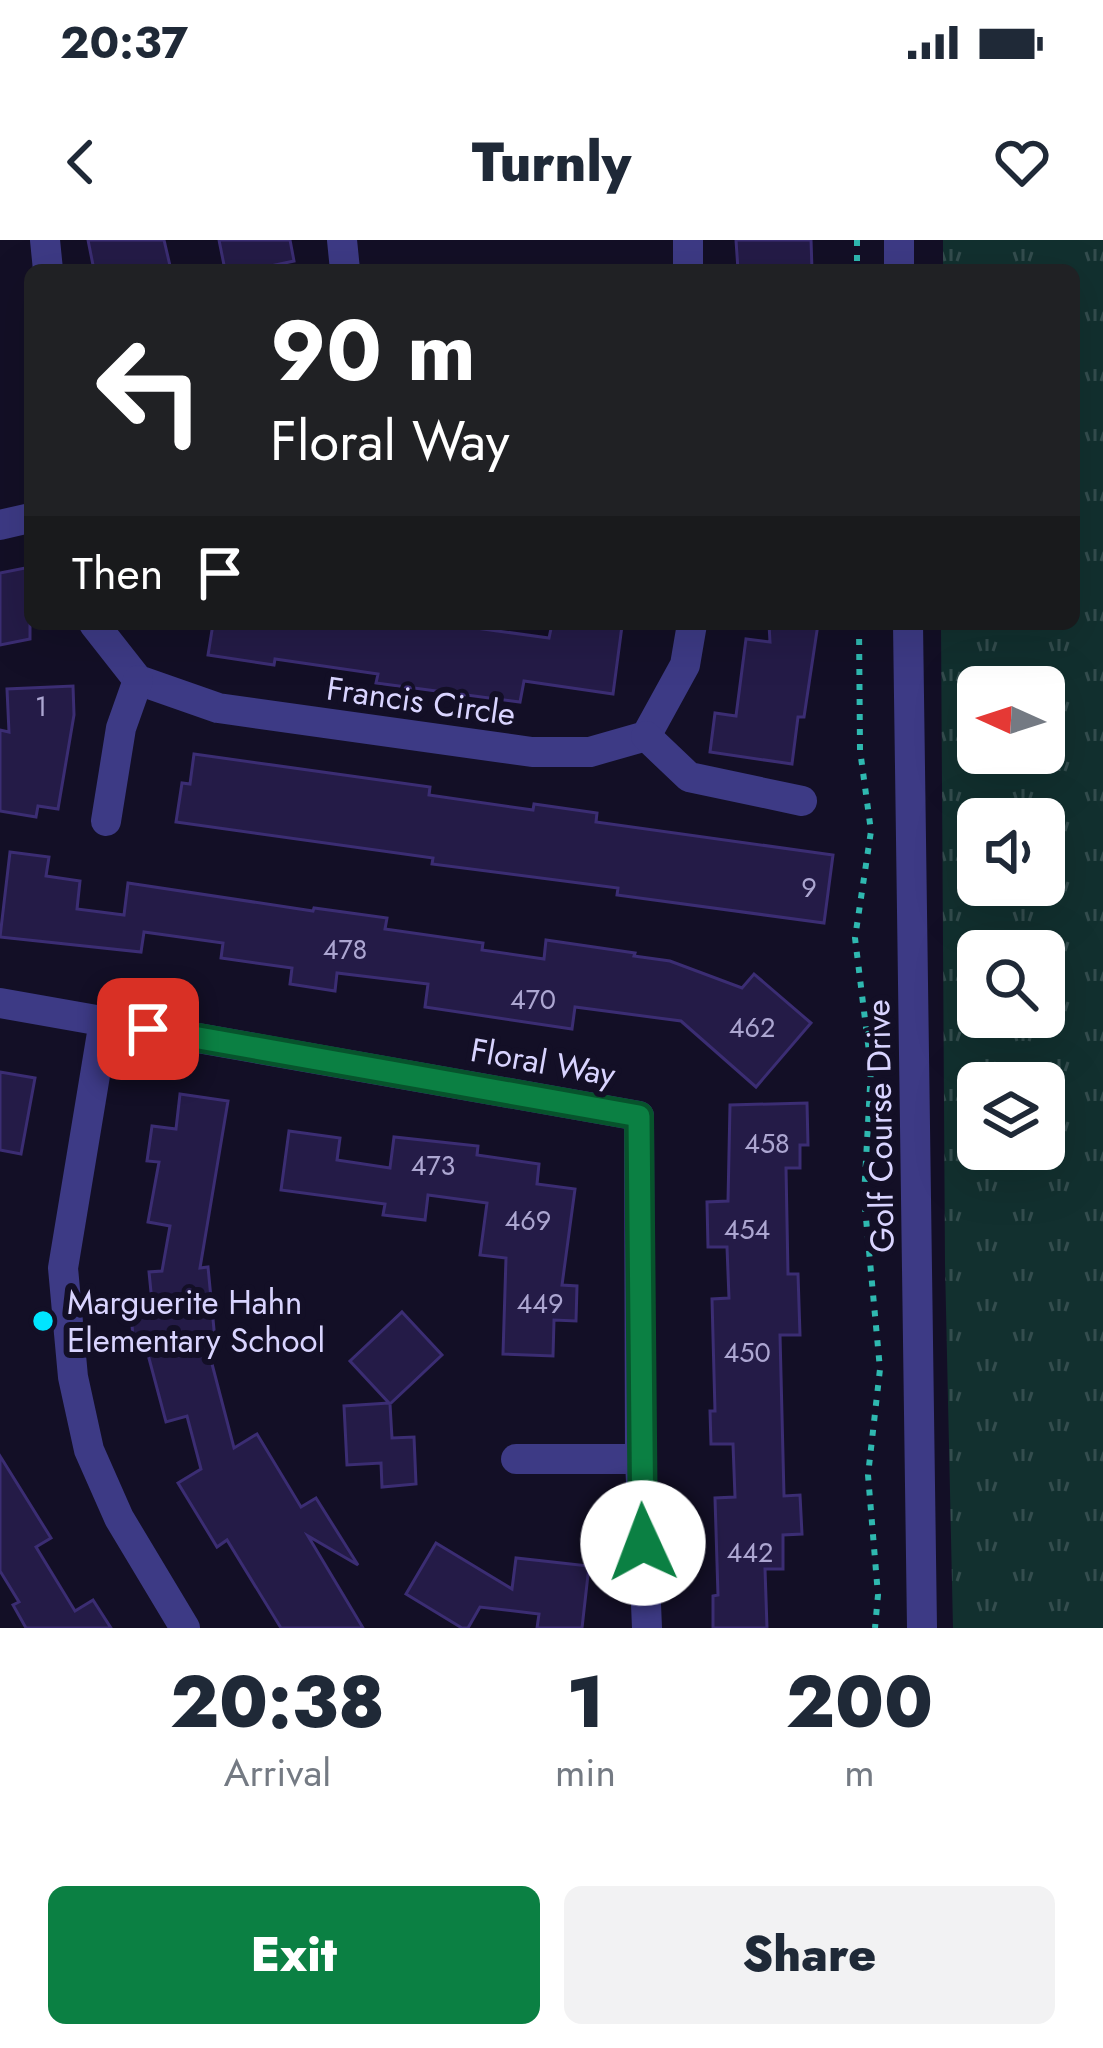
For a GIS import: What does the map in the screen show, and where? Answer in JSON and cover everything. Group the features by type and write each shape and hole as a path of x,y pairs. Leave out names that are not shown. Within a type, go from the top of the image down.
{"street":[{"path":"99,630 138,680 121,728 106,821"},
{"path":"691,630 685,665 646,736 689,777 802,801"},
{"name":"Golf Course Drive","path":"908,630 922,1628"},
{"name":"Francis Circle","path":"138,680 218,708 532,752 590,752 646,736"},
{"name":"Floral Way","path":"0,1003 639,1116 640,1459 646,1628"},
{"path":"104,1021 63,1268 73,1377 89,1450 111,1501 185,1628"},
{"path":"516,1459 640,1459"}],"path":[{"path":"860,630 860,750 871,831 855,938 871,1068 864,1197 880,1370 868,1475 878,1595 875,1628"}],"green space":[{"path":"943,240 1103,240 1103,1628 953,1628 945,1263 941,630 1080,630 1080,264 943,264"}],"building":[{"path":"88,240 164,240 170,264 93,264"},
{"path":"219,240 290,240 294,261 224,264"},
{"path":"736,240 811,240 812,264 738,264"},
{"path":"24,568 24,630 30,630 30,639 0,645 0,573"},
{"path":"212,630 491,630 549,638 551,630 621,630 613,694 524,681 520,702 376,683 378,674 208,655"},
{"path":"769,630 817,630 792,764 710,752 715,713 736,716 746,639 770,642"},
{"path":"73,686 74,715 58,809 38,806 36,817 0,811 0,730 9,732 7,689"},
{"path":"194,754 430,787 429,795 533,810 534,804 597,813 596,822 833,855 824,923 617,895 618,888 432,864 433,858 176,822 182,783 190,784"},
{"path":"10,852 49,857 46,876 80,881 77,909 124,915 128,883 387,918 385,929 483,943 482,950 544,959 546,940 635,953 742,988 754,974 811,1023 756,1087 681,1021 575,1007 572,1029 425,1007 428,984 337,973 335,991 290,984 292,968 221,958 223,943 144,932 141,952 0,937"},
{"path":"0,1072 35,1078 21,1154 0,1150"},
{"path":"180,1094 228,1101 200,1268 208,1267 215,1340 206,1341 234,1448 257,1434 301,1507 316,1498 358,1565 308,1536 363,1628 281,1628 227,1540 217,1547 178,1483 201,1469 187,1416 166,1422 146,1347 134,1348 131,1314 153,1312 149,1272 162,1271 170,1226 148,1222 159,1162 147,1161 152,1126 176,1129"},
{"path":"807,1103 808,1145 800,1145 800,1168 786,1168 788,1274 798,1274 800,1335 780,1335 784,1496 800,1495 802,1534 783,1535 783,1569 765,1569 767,1628 713,1628 713,1596 718,1595 715,1498 735,1497 733,1444 711,1444 710,1411 715,1411 712,1299 729,1298 727,1247 708,1247 707,1202 728,1201 730,1105"},
{"path":"289,1131 340,1138 337,1160 390,1168 394,1137 478,1146 477,1155 539,1164 537,1184 575,1189 562,1285 577,1286 576,1321 554,1320 553,1356 503,1354 506,1258 480,1255 487,1203 428,1195 425,1220 383,1215 385,1204 281,1190"},
{"path":"402,1312 442,1355 390,1404 392,1438 414,1437 416,1484 382,1487 381,1463 347,1465 344,1406 389,1403 350,1361"},
{"path":"0,1456 51,1538 36,1547 75,1611 93,1600 111,1628 26,1628 13,1605 19,1602 0,1571"},
{"path":"436,1543 512,1589 516,1558 589,1566 582,1628 537,1628 539,1614 480,1607 468,1628 462,1628 406,1594"}],"place":[{"name":"Marguerite Hahn Elementary School","path":"43,1321"}],"route":[{"path":"148,1029 639,1116 643,1543"}]}
